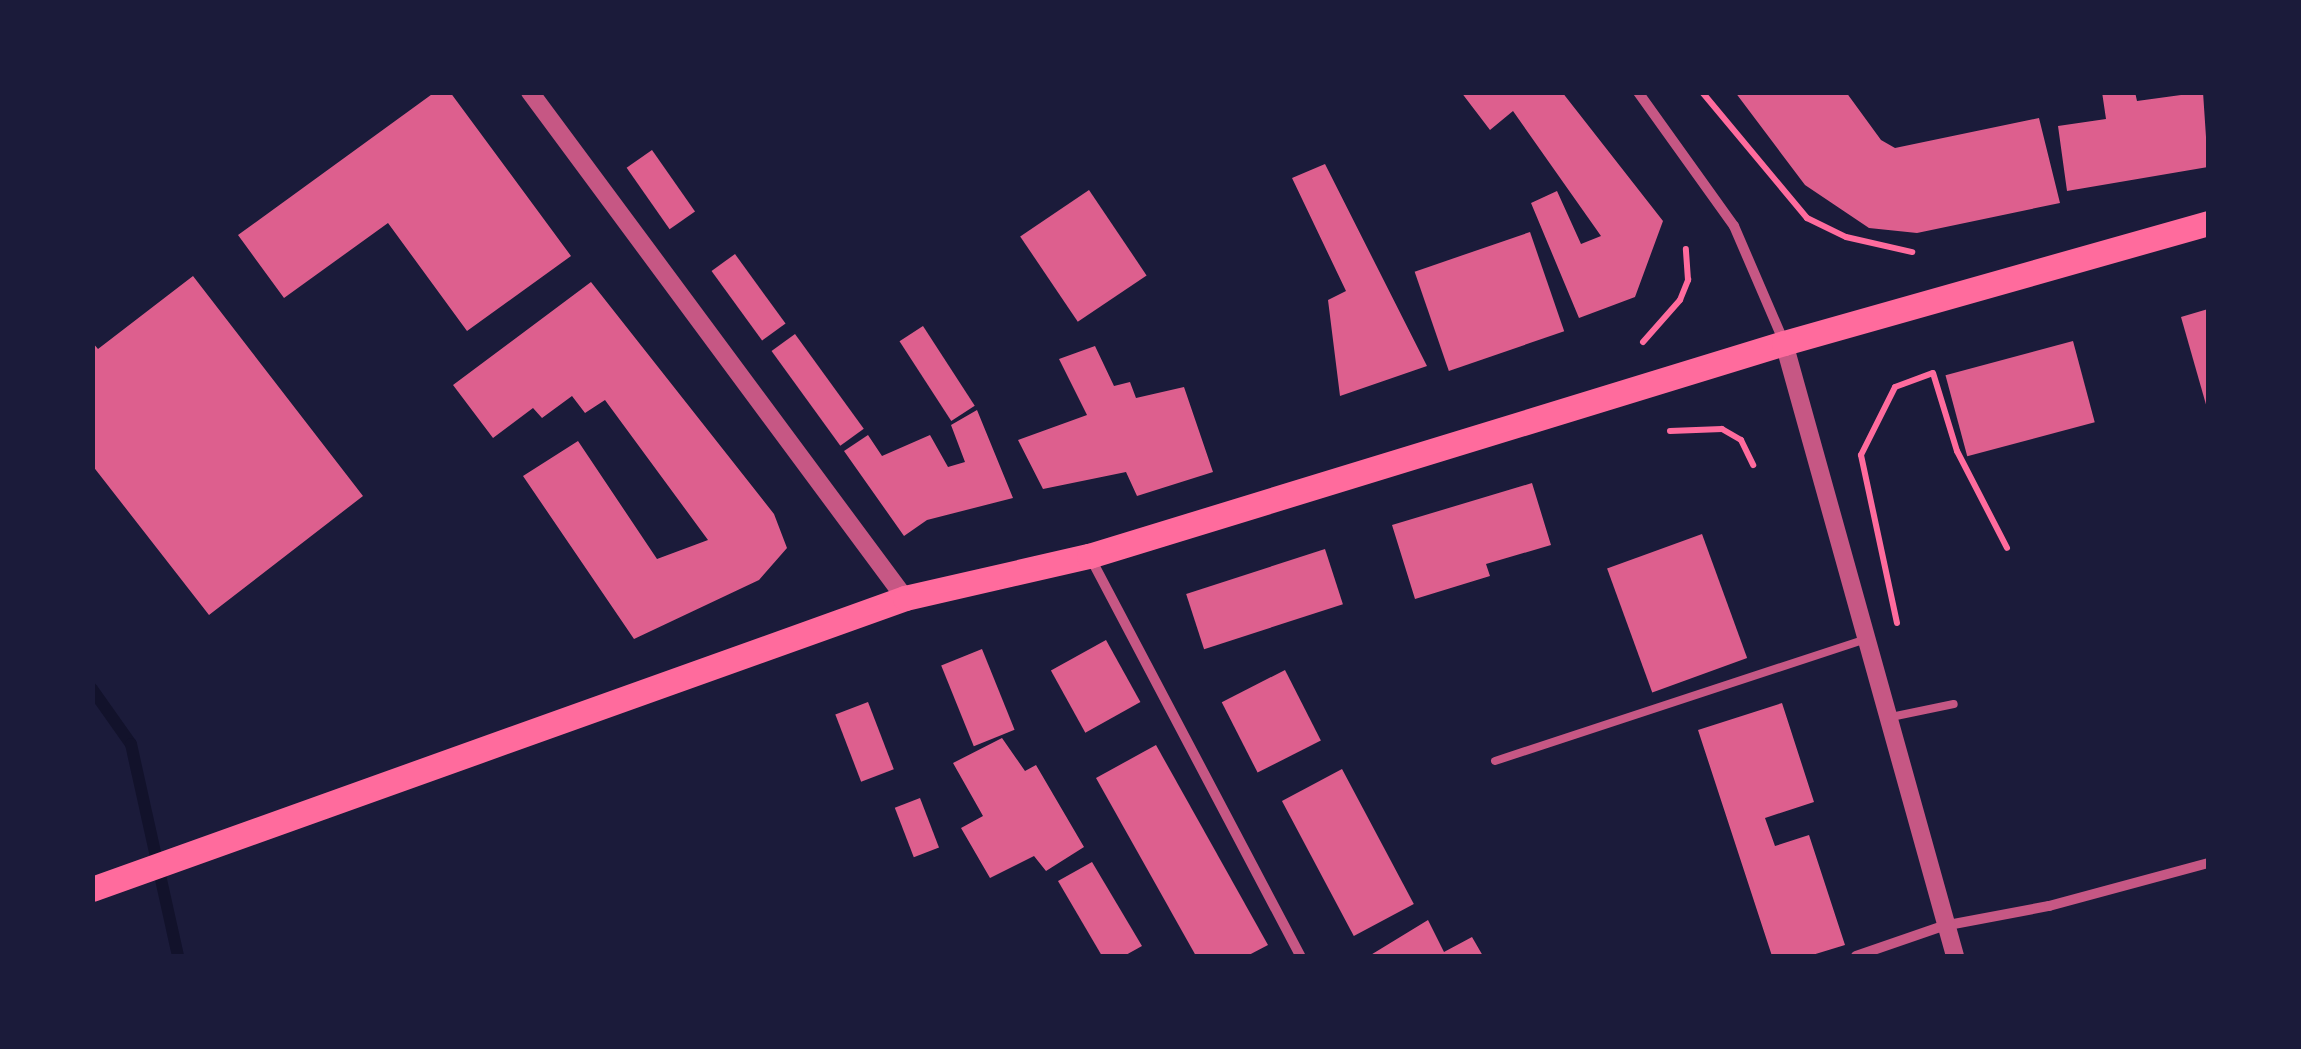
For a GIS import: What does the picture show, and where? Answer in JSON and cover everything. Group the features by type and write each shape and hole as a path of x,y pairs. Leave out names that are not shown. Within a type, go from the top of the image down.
{"main road":[{"path":"92,890 904,598 1089,556 1784,343 2208,223"}],"street":[{"path":"530,92 904,598"},
{"path":"1638,92 1734,226 1784,343 1943,926 1955,956"},
{"path":"1089,556 1300,956"},
{"path":"1856,956 1943,926 2048,906 2208,862"}],"lane":[{"path":"1495,761 1865,639"},
{"path":"1886,718 1954,704"}],"path":[{"path":"1702,92 1807,218 1846,237 1912,252"},
{"path":"1643,342 1680,300 1688,280 1686,250"},
{"path":"1901,639 1861,455 1895,387 1934,373 1957,451 2007,548"},
{"path":"1670,431 1722,429 1742,440 1754,466"}],"building":[{"path":"435,92 450,92 571,256 467,331 388,223 284,298 238,235"},
{"path":"1461,92 1562,92 1663,221 1635,297 1579,318 1531,203 1557,191 1581,244 1601,236 1513,111 1490,130"},
{"path":"1735,92 1846,92 1881,140 1895,148 2039,118 2060,203 1917,233 1869,228 1805,185"},
{"path":"2102,92 2135,92 2137,101 2203,92 2208,167 2067,191 2058,126 2106,119"},
{"path":"652,150 695,211 670,229 627,168"},
{"path":"1325,164 1427,366 1340,396 1328,300 1346,291 1292,178"},
{"path":"1089,190 1147,275 1078,322 1020,236"},
{"path":"1530,232 1564,331 1449,371 1415,272"},
{"path":"735,254 786,324 762,341 712,271"},
{"path":"193,276 363,496 209,615 92,465 92,342 98,349"},
{"path":"591,282 774,514 787,548 759,580 634,639 523,476 578,441 657,559 708,540 605,400 585,413 572,396 542,418 533,408 493,438 453,385"},
{"path":"2208,309 2208,407 2207,408 2181,317"},
{"path":"923,326 975,406 951,421 900,341"},
{"path":"795,334 864,429 840,446 772,351"},
{"path":"2073,341 2095,422 1967,456 1945,375"},
{"path":"1095,346 1114,386 1130,382 1136,398 1184,387 1213,472 1137,496 1126,472 1043,489 1018,440 1087,415 1059,359"},
{"path":"977,410 1013,498 927,520 904,536 844,451 868,435 882,456 930,435 948,467 965,462 951,425"},
{"path":"1532,483 1551,545 1486,564 1490,576 1415,599 1392,525"},
{"path":"1702,534 1747,658 1652,693 1607,569"},
{"path":"1325,549 1343,604 1204,649 1186,594"},
{"path":"1106,640 1140,702 1085,733 1051,671"},
{"path":"982,649 1015,730 974,746 941,665"},
{"path":"1285,670 1321,740 1258,773 1222,702"},
{"path":"868,702 894,769 861,782 835,715"},
{"path":"1782,703 1814,802 1765,818 1775,846 1809,835 1845,945 1809,956 1772,956 1698,730"},
{"path":"1002,738 1025,771 1036,765 1084,847 1046,871 1034,856 990,878 961,828 983,816 953,763"},
{"path":"1156,745 1268,945 1247,956 1196,956 1096,778"},
{"path":"1342,769 1414,904 1354,936 1282,801"},
{"path":"920,798 939,847 914,857 895,808"},
{"path":"1092,862 1142,946 1124,956 1102,956 1058,881"},
{"path":"1428,920 1444,952 1472,937 1483,956 1369,956"}],"waterway":[{"path":"92,689 131,744 178,956"}]}
